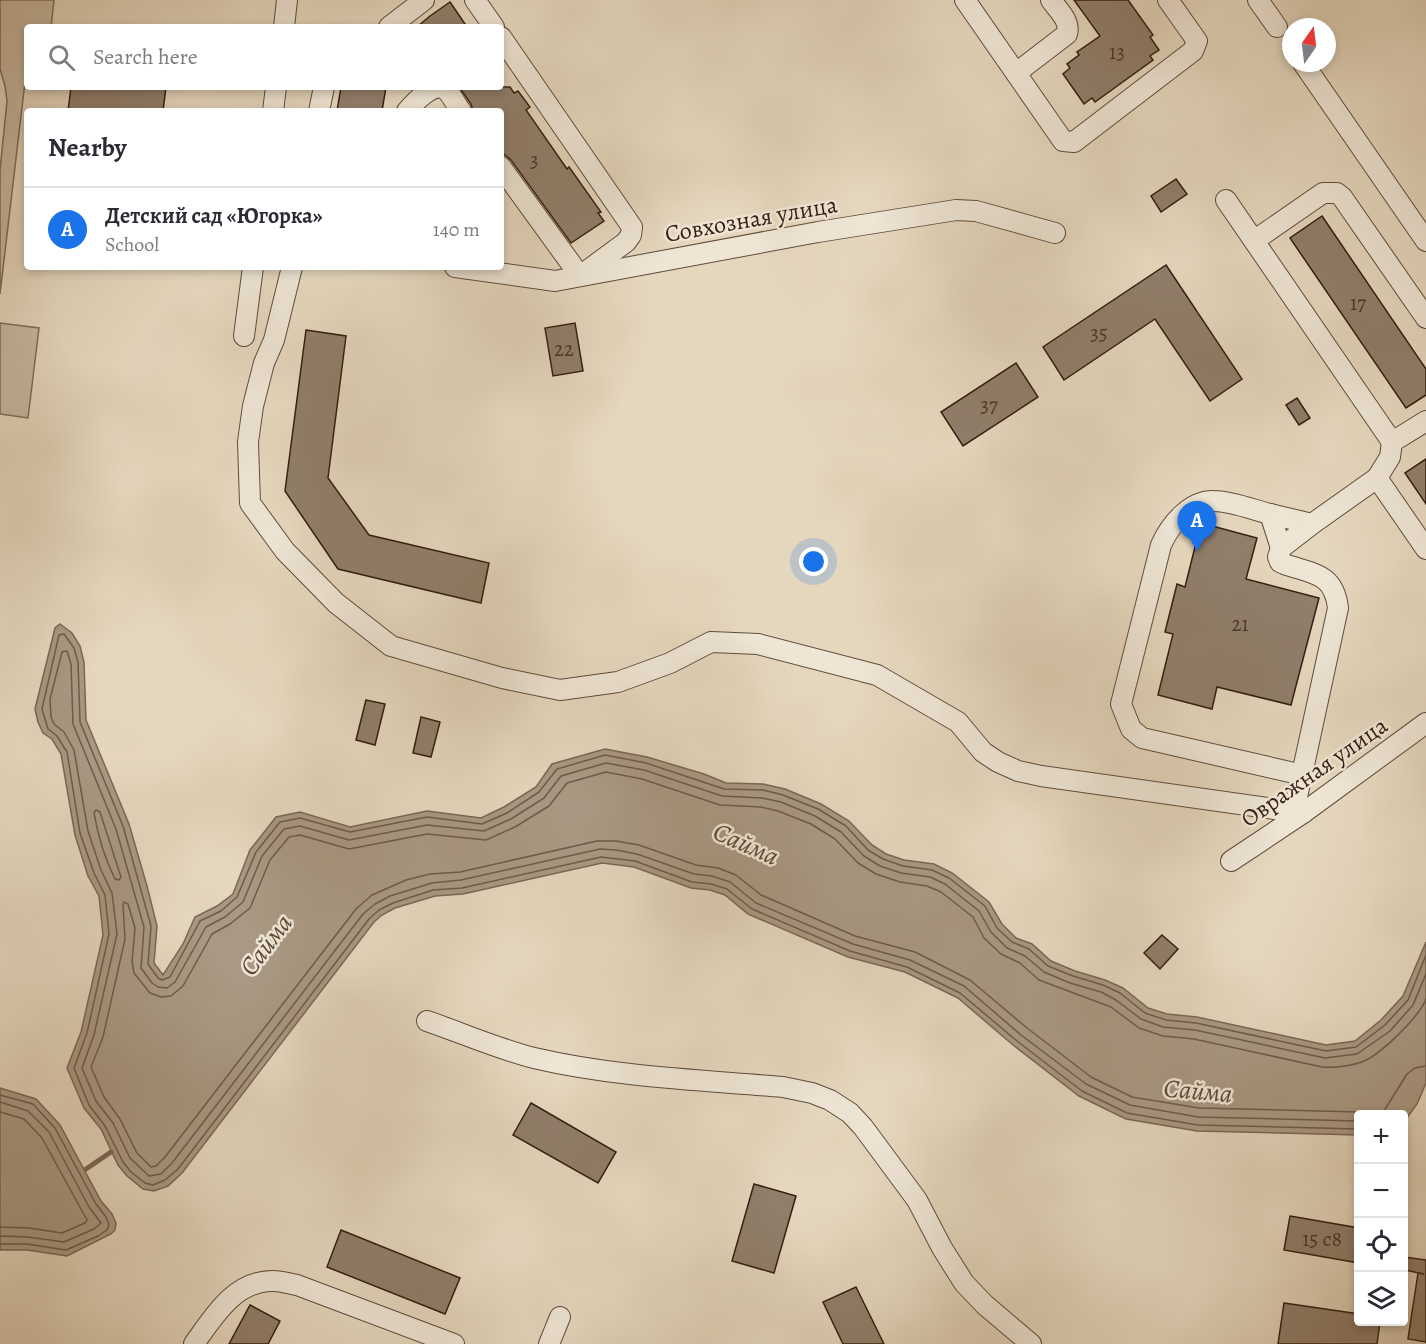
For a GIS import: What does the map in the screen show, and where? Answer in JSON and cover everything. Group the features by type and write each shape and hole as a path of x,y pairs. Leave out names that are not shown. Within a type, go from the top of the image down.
{"street":[{"path":"284,24 287,0"},
{"path":"393,24 424,0"},
{"path":"475,0 492,24"},
{"path":"965,0 1062,141 1074,142 1193,51 1197,41 1168,0"},
{"path":"1016,73 1066,34 1069,28 1051,0"},
{"path":"1258,0 1277,27"},
{"path":"504,42 632,227 631,235 626,242 580,276 504,171"},
{"path":"1309,72 1426,241"},
{"path":"273,108 276,90"},
{"path":"320,108 323,90"},
{"path":"410,108 431,90"},
{"path":"446,90 459,108"},
{"path":"1255,240 1323,193 1337,193 1342,196 1426,318"},
{"path":"291,270 274,340 264,363 253,406 248,442 250,503 285,551 336,603 391,646 502,678 560,690 618,682 670,663 711,642 758,644 877,675 958,722 983,752 1018,771 1298,812 1302,775 1338,608 1336,595 1330,583 1318,574 1280,562 1278,557 1281,548 1377,478 1389,457 1392,442 1226,200"},
{"name":"Совхозная улица","path":"476,270 555,281 818,232 956,210 976,212 1055,233"},
{"path":"244,336 253,270"},
{"path":"1392,442 1426,420"},
{"path":"1377,478 1426,549"},
{"path":"1302,775 1142,738 1131,729 1121,704 1161,545 1170,528 1185,512 1204,502 1215,501 1312,524"},
{"path":"1270,514 1281,548"},
{"name":"Овражная улица","path":"1231,861 1426,723"},
{"path":"427,1021 532,1057 564,1064 600,1070 783,1088 812,1093 830,1100 850,1113 864,1127 917,1200 942,1248 964,1283 985,1305 1031,1344"},
{"path":"194,1344 227,1299 251,1284 274,1281 297,1285 454,1344"},
{"path":"549,1344 560,1317"}],"shaded area":[{"path":"0,0 54,0 51,24 24,24 24,90 0,294 0,170 7,101 0,69"},
{"path":"0,323 39,328 28,418 0,414"}],"water":[{"name":"Сайма","path":"60,624 72,633 80,646 84,662 86,720 129,824 157,926 154,963 163,975 183,944 195,917 217,906 233,894 250,850 276,817 300,812 350,827 427,811 481,818 536,787 552,764 605,749 647,757 726,783 763,784 785,789 821,804 849,821 872,845 886,854 904,860 934,864 952,873 989,902 1002,924 1016,938 1032,944 1051,961 1123,988 1148,1008 1167,1014 1197,1017 1326,1045 1355,1041 1381,1020 1403,996 1426,942 1426,1083 1417,1104 1408,1116 1408,1110 1354,1110 1354,1135 1197,1131 1126,1119 1079,1096 1013,1045 958,998 905,972 848,957 748,914 725,895 710,890 691,888 634,867 602,863 463,894 435,896 395,908 382,915 374,922 182,1173 168,1186 154,1191 143,1189 118,1165 101,1129 84,1108 67,1068 81,1032 103,935 99,896 88,876 75,835 61,754 52,739 43,733 35,709 55,628"},
{"path":"0,1088 36,1099 60,1125 101,1201 112,1214 116,1223 115,1230 111,1234 67,1256 27,1250 0,1250"}],"building":[{"path":"1074,0 1128,0 1153,35 1150,37 1159,50 1150,56 1153,60 1095,102 1092,98 1084,104 1063,74 1070,68 1067,64 1079,55 1077,52 1100,36"},
{"path":"450,2 465,24 421,24"},
{"path":"504,87 510,87 514,93 518,91 530,107 526,110 567,169 569,167 601,212 598,213 604,221 571,243 511,160 504,154 504,108 472,108 461,90 504,90"},
{"path":"71,90 166,90 163,108 68,108"},
{"path":"340,90 386,90 382,108 338,108"},
{"path":"1176,179 1187,194 1161,212 1151,196"},
{"path":"1322,216 1426,369 1426,395 1406,408 1290,238"},
{"path":"1166,265 1242,379 1210,401 1155,319 1064,380 1043,347"},
{"path":"575,323 583,371 553,376 545,328"},
{"path":"306,330 346,336 328,478 369,535 489,563 481,603 338,569 285,491"},
{"path":"1016,363 1038,397 963,446 941,412"},
{"path":"1297,398 1310,418 1299,425 1286,405"},
{"path":"1426,459 1426,504 1405,473"},
{"path":"1201,523 1257,538 1246,579 1319,598 1291,705 1217,687 1212,709 1158,695 1173,634 1165,632 1177,584 1185,587"},
{"path":"366,700 385,704 375,745 356,740"},
{"path":"421,717 440,722 431,757 413,753"},
{"path":"1162,935 1178,949 1160,969 1144,953"},
{"path":"531,1103 616,1152 598,1183 513,1135"},
{"path":"754,1184 796,1196 774,1273 732,1261"},
{"path":"1290,1216 1354,1227 1354,1262 1284,1250"},
{"path":"341,1230 460,1278 445,1314 327,1267"},
{"path":"1408,1258 1426,1260 1426,1342 1408,1339 1418,1273 1424,1274 1408,1271"},
{"path":"856,1287 884,1344 843,1344 823,1302"},
{"path":"1284,1303 1354,1313 1354,1326 1379,1326 1377,1344 1278,1344"},
{"path":"250,1305 280,1321 268,1344 229,1344"}],"waterway":[{"path":"86,1169 111,1152"}],"place":[{"name":"Детский сад «Югорка»","path":"1197,551"}]}
